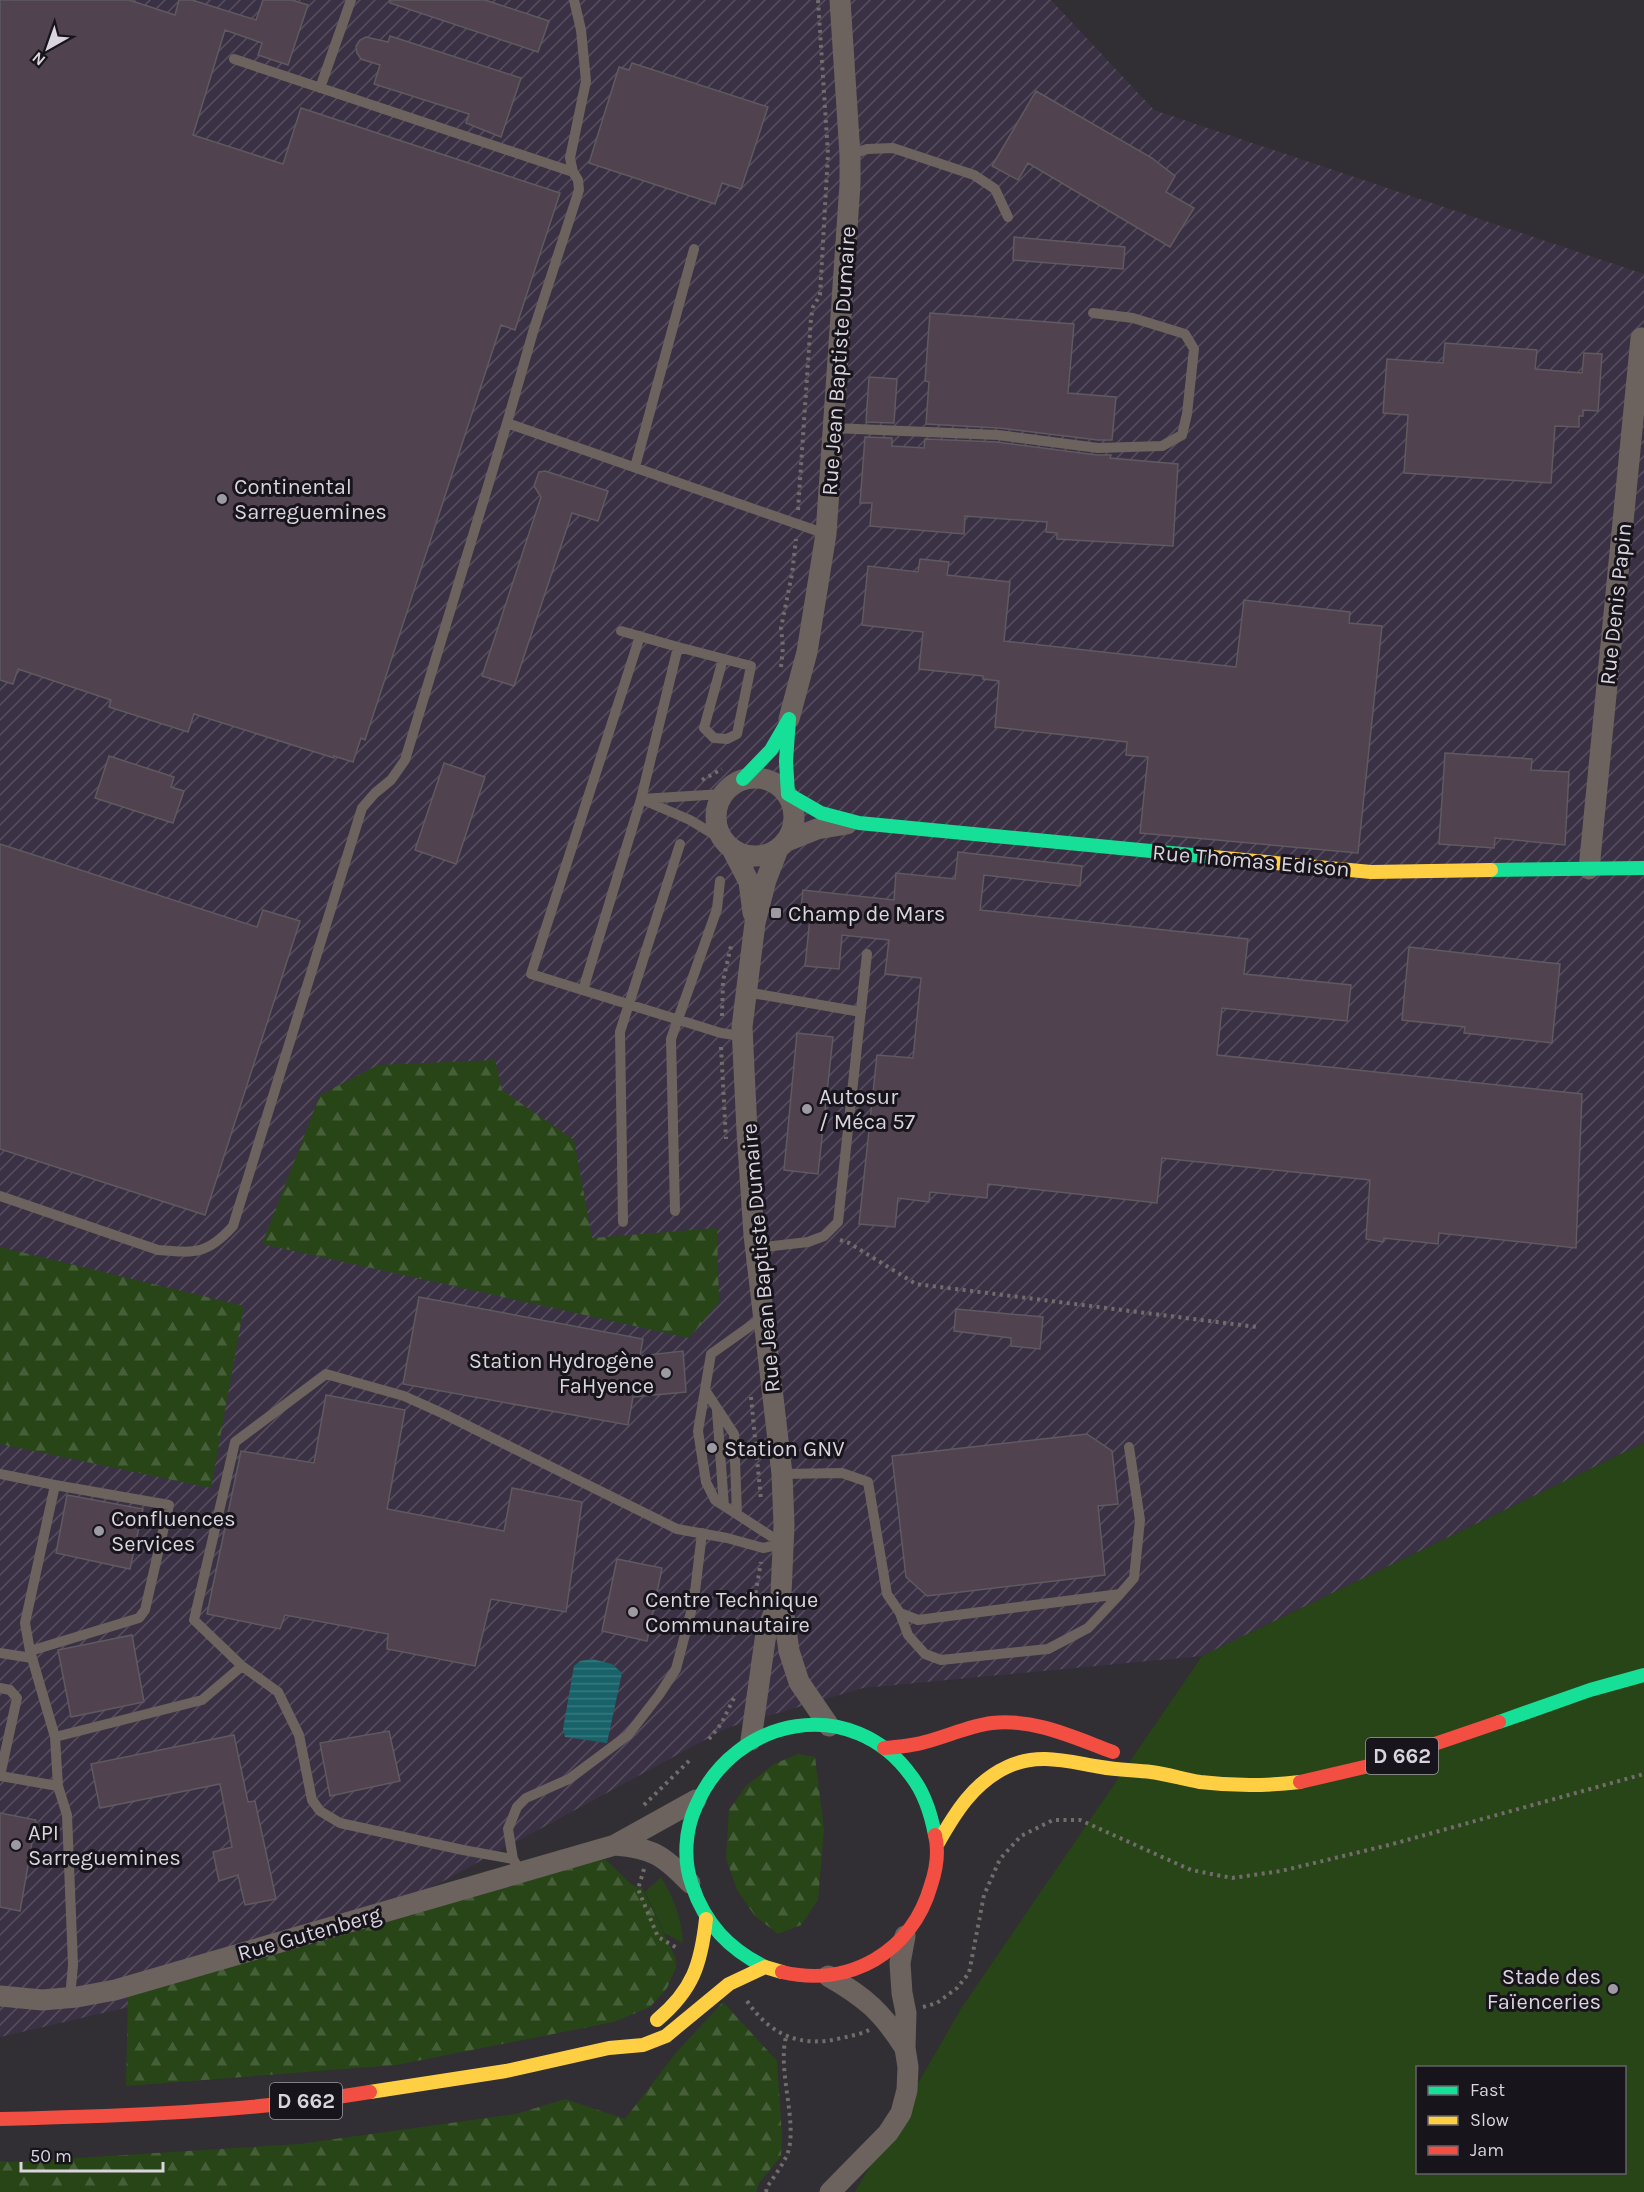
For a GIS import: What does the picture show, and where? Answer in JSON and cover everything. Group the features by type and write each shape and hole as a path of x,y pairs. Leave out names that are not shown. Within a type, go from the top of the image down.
{"main road":[{"name":"Rue Jean Baptiste Dumaire","path":"743,779 771,750 789,719"},
{"name":"Rue Jean Baptiste Dumaire","path":"788,794 786,761 789,719"},
{"name":"Rue Thomas Edison","path":"788,794 821,813 859,823 1371,872 1644,868"},
{"name":"D 662","path":"938,1843 961,1804 974,1789 991,1776 1024,1761 1042,1758 1064,1759 1111,1769 1152,1772 1188,1780 1228,1785 1280,1784 1361,1769 1575,1696 1644,1675"},
{"name":"D 662","path":"884,1748 906,1747 929,1742 965,1729 994,1722 1027,1724 1115,1752 1152,1772"},
{"path":"809,1725 829,1726 867,1737 906,1766 922,1790 933,1815 938,1843 937,1869 931,1893 920,1916 888,1951 870,1963 828,1976 786,1974 748,1959 732,1948 706,1919 690,1883 686,1841 696,1800 719,1765 734,1752 751,1740 769,1732 809,1725"},
{"name":"D 662","path":"609,2048 674,2007 686,1993 701,1964 706,1919"},
{"name":"D 662","path":"0,2119 150,2115 336,2098 506,2071 609,2048 644,2045 666,2036 729,1984 765,1967"}],"street":[{"name":"Rue Jean Baptiste Dumaire","path":"789,719 807,652 826,534 850,184 840,0"},
{"name":"Rue Denis Papin","path":"1589,870 1638,420 1641,338"},
{"path":"756,777 768,779 788,794 793,805 795,817 793,830 783,845 767,855 755,857 743,855 728,845 718,830 717,805 732,785 743,779 756,777"},
{"name":"Rue Thomas Edison","path":"783,845 817,829 859,823"},
{"name":"Rue Jean Baptiste Dumaire","path":"728,845 749,882 754,923"},
{"name":"Rue Jean Baptiste Dumaire","path":"783,845 766,880 754,923 742,1036 755,1248 782,1474 781,1594 789,1651 799,1682 829,1726"},
{"name":"Rue Jean Baptiste Dumaire","path":"751,1740 766,1633 781,1594"},
{"name":"Rue Gutenberg","path":"615,1845 696,1800"},
{"name":"Rue Gutenberg","path":"0,1996 42,2000 115,1990 437,1896 517,1866 615,1845 639,1847 653,1852 673,1866 690,1883"},
{"path":"830,2192 888,2133 901,2113 907,2090 908,2067 897,2017 902,1993 900,1963 904,1936"},
{"path":"828,1976 897,2017"}],"lane":[{"path":"320,88 351,0"},
{"path":"0,1196 158,1250 184,1252 202,1250 217,1243 233,1226 362,808 375,792 392,780 405,760 533,332 579,190 570,158 586,81 581,30 574,0"},
{"path":"234,59 573,172"},
{"path":"850,155 867,149 893,148 974,175 995,189 1008,217"},
{"path":"634,467 694,249"},
{"path":"833,429 998,435 1098,448 1162,446 1182,435 1187,414 1194,349 1185,334 1133,318 1093,313"},
{"path":"507,423 826,534"},
{"path":"621,631 751,666 737,734 728,739 714,738 704,728 723,659"},
{"path":"640,636 531,974 721,1034 742,1036"},
{"path":"583,990 641,799 678,647"},
{"path":"641,799 723,794"},
{"path":"641,799 690,819 728,845"},
{"path":"623,1222 620,1032 680,844"},
{"path":"675,1210 671,1039 717,909 720,881"},
{"path":"755,1248 808,1242 824,1236 838,1222 867,954"},
{"path":"746,992 861,1012"},
{"path":"763,1317 711,1354 698,1431 706,1482 715,1500 783,1544"},
{"path":"702,1533 694,1600 676,1670 628,1735 568,1779 526,1798 518,1807 508,1829 517,1866 339,1823 320,1811 312,1800 299,1735 278,1692 242,1666 194,1620 235,1442 326,1374 404,1396 677,1529 702,1533 727,1538 763,1548 783,1544"},
{"path":"705,1390 734,1434 737,1514"},
{"path":"716,1407 724,1506"},
{"path":"782,1474 842,1473 868,1482 887,1594 900,1613 908,1635 925,1654 941,1660 1048,1649 1088,1628 1120,1594 1134,1578 1140,1520 1129,1447"},
{"path":"0,1474 169,1505 146,1610 139,1617 31,1654 0,1653"},
{"path":"55,1485 24,1623 55,1737 58,1785 67,1815 73,1965 70,1997"},
{"path":"900,1613 918,1620 1120,1594"},
{"path":"55,1737 202,1700 242,1666"},
{"path":"0,1688 10,1690 17,1698 0,1776 58,1785"}],"path":[{"path":"824,1236 849,1243 916,1284 1257,1327"},
{"path":"766,2192 788,2153 790,2130 782,2051 786,2037 822,2043 865,2032 897,2017 937,2003 957,1988 969,1973 984,1895 1000,1859 1021,1836 1053,1820 1080,1820 1191,1870 1232,1878 1281,1871 1389,1845 1644,1774"}],"shaded area":[{"path":"0,0 1051,0 1154,110 1644,274 1644,1443 1202,1656 863,1688 727,1728 271,1974 0,2037"}],"green space":[{"path":"495,1060 502,1090 574,1140 592,1238 717,1228 719,1302 689,1338 262,1244 320,1095 378,1065"},
{"path":"0,1247 244,1306 211,1488 0,1444"},
{"path":"1644,1443 1644,2192 855,2192 962,2007 1202,1656"},
{"path":"798,1754 815,1757 824,1830 818,1900 801,1925 778,1934 755,1916 737,1890 726,1858 729,1810 746,1786 774,1764"},
{"path":"606,1860 632,1885 642,1888 675,1957 676,1967 667,1988 650,2007 614,2022 396,2065 126,2086 128,1993 585,1861"},
{"path":"661,1877 677,1909 683,1943 664,1933 645,1892"},
{"path":"723,2002 777,2061 782,2136 781,2156 759,2183 756,2192 0,2192 0,2161 299,2144 516,2114 565,2099 625,2119 675,2054"}],"water":[{"path":"592,1659 612,1664 622,1673 607,1743 565,1737 563,1729 574,1666 580,1661"}],"building":[{"name":"Continental Sarreguemines","path":"0,0 129,0 175,15 179,0 192,0 256,20 263,0 292,0 308,5 288,65 258,55 262,43 225,30 193,135 283,164 301,108 560,193 515,330 501,325 365,740 361,738 353,762 194,714 188,732 109,707 111,700 18,669 13,684 0,680"},
{"path":"390,0 485,0 549,21 538,52 390,3"},
{"path":"390,36 521,78 501,137 466,123 469,114 374,84 380,65 361,59 356,46 366,37 388,42"},
{"path":"632,63 768,107 741,189 722,183 715,204 589,163 619,67 629,70"},
{"path":"1036,91 1152,158 1175,176 1166,192 1194,208 1170,247 1028,163 1018,180 992,166"},
{"path":"1014,237 1125,247 1123,269 1013,260"},
{"path":"930,313 1074,324 1068,393 1116,397 1112,440 999,428 926,424 929,382 925,381"},
{"path":"1445,343 1537,350 1535,369 1582,373 1584,353 1602,354 1598,411 1583,410 1583,416 1579,416 1579,427 1555,426 1551,483 1404,473 1408,415 1383,413 1387,359 1443,363"},
{"path":"869,377 897,379 894,423 866,422"},
{"path":"865,437 892,438 892,446 924,448 925,439 997,442 1111,455 1110,458 1178,464 1173,546 1057,539 1057,533 1046,532 1047,522 965,516 964,534 870,526 872,503 860,503"},
{"path":"545,471 608,491 598,521 572,513 514,686 482,676 541,497 534,486 539,472"},
{"path":"920,559 949,562 947,575 1010,582 1004,641 1236,667 1244,600 1350,612 1349,623 1382,626 1358,853 1140,833 1148,757 1126,755 1127,742 995,727 999,681 983,679 983,676 919,669 923,632 862,625 868,566 918,572"},
{"path":"1445,753 1532,759 1531,770 1569,772 1565,845 1495,838 1494,848 1439,844"},
{"path":"109,756 174,777 171,787 184,791 173,823 95,798"},
{"path":"444,763 485,777 456,864 415,850"},
{"path":"0,844 257,927 263,910 300,921 205,1215 0,1149"},
{"path":"958,852 1082,866 1080,886 984,875 980,910 1248,939 1244,974 1351,985 1347,1021 1222,1008 1217,1055 1582,1094 1576,1248 1439,1233 1438,1244 1384,1238 1383,1242 1366,1239 1370,1180 1162,1158 1157,1203 988,1184 987,1198 930,1192 929,1202 898,1198 895,1227 859,1224 877,1055 913,1058 921,978 885,974 889,940 842,935 839,969 805,966 811,909 801,908 803,890 894,900 896,873 955,879"},
{"path":"1409,947 1560,964 1552,1043 1464,1033 1465,1027 1402,1020"},
{"name":"Autosur / Méca 57","path":"797,1033 833,1037 818,1174 784,1170"},
{"path":"419,1297 643,1339 640,1356 683,1351 686,1392 633,1397 628,1425 403,1384"},
{"path":"956,1309 1043,1317 1040,1349 1011,1346 1011,1338 954,1331"},
{"path":"326,1395 405,1410 387,1509 504,1531 512,1488 582,1502 566,1612 491,1599 475,1666 387,1649 388,1634 285,1615 280,1629 207,1614 241,1451 314,1463"},
{"path":"1087,1434 1112,1451 1118,1504 1098,1506 1105,1575 927,1596 906,1577 892,1456"},
{"name":"Confluences Services","path":"67,1495 143,1509 130,1569 56,1553"},
{"path":"617,1559 662,1568 647,1641 602,1631"},
{"path":"132,1635 144,1702 71,1717 58,1650"},
{"path":"389,1731 400,1781 330,1796 320,1743"},
{"path":"234,1735 248,1802 255,1801 276,1899 245,1905 238,1875 219,1881 213,1852 232,1847 220,1784 100,1808 91,1764"},
{"name":"API Sarreguemines","path":"0,1813 36,1820 20,1911 0,1907"}],"traffic: fast":[{"path":"743,779 771,750 789,719 786,761 788,794 821,813 859,823 1213,857"},
{"path":"1491,870 1644,868"},
{"path":"1499,1722 1590,1690 1644,1675"},
{"path":"765,1967 740,1952 711,1923 697,1899 687,1865 686,1845 692,1815 714,1775 737,1752 765,1735 796,1726 828,1726 859,1733 887,1750 912,1777 927,1805 935,1835"}],"traffic: slow":[{"path":"1213,857 1371,872 1491,870"},
{"path":"938,1843 966,1799 975,1790 995,1773 1019,1762 1030,1760 1065,1761 1212,1783 1263,1785 1300,1782"},
{"path":"657,2020 679,1998 693,1975 698,1963 706,1919"},
{"path":"370,2092 506,2071 609,2048 643,2045 666,2036 729,1984 765,1967 782,1972"}],"traffic: jam":[{"path":"884,1748 934,1740 975,1726 1008,1722 1054,1730 1113,1752"},
{"path":"1300,1782 1373,1765 1499,1722"},
{"path":"782,1972 807,1976 831,1975 875,1960 893,1946 909,1929 922,1909 934,1873 937,1847 935,1835"},
{"path":"0,2119 232,2109 370,2092"}],"place":[{"name":"Continental Sarreguemines","path":"222,499"},
{"name":"Champ de Mars","path":"776,913"},
{"name":"Autosur / Méca 57","path":"807,1109"},
{"name":"Station Hydrogène FaHyence","path":"666,1373"},
{"name":"Station GNV","path":"712,1448"},
{"name":"Confluences Services","path":"99,1531"},
{"name":"Centre Technique Communautaire","path":"633,1612"},
{"name":"API Sarreguemines","path":"16,1845"},
{"name":"Stade des Faïenceries","path":"1613,1989"}]}
